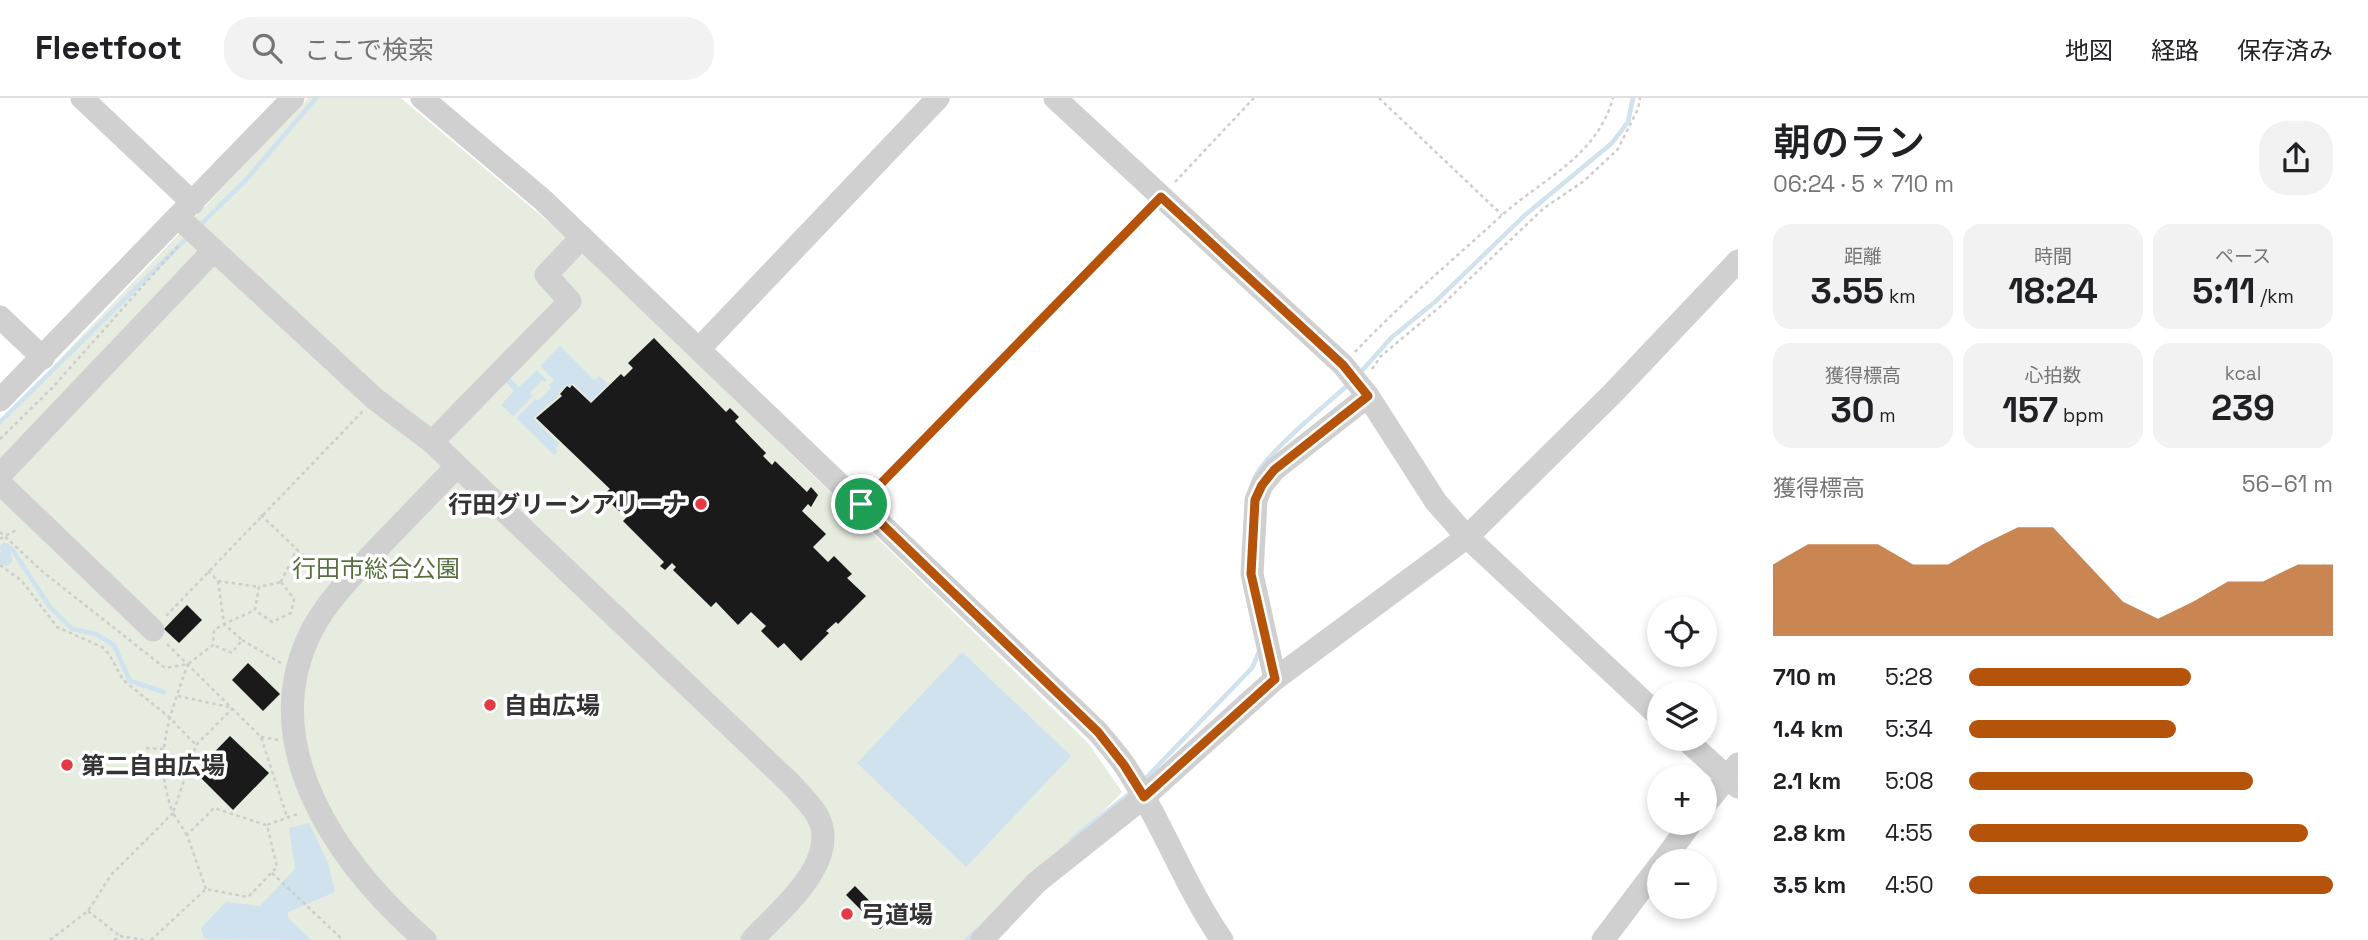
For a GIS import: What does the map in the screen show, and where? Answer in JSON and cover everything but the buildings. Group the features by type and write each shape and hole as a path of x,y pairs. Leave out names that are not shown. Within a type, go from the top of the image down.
{"street":[{"path":"82,98 214,250 375,399 432,442 790,783 818,816 824,834 819,859 810,878 752,940"},
{"path":"0,400 188,217 293,98"},
{"path":"422,98 543,200 1098,732 1124,765 1144,797 1183,874 1222,940"},
{"path":"699,349 938,98"},
{"path":"1055,98 1343,365 1364,391 1436,502 1467,537 1647,705"},
{"path":"432,442 570,301 546,275 582,237"},
{"path":"0,475 214,250"},
{"path":"982,940 1037,882 1144,797 1275,679 1467,537 1612,394 1738,261"},
{"path":"0,317 43,358"},
{"path":"1275,679 1251,574 1255,500 1262,485 1274,470 1364,391"},
{"path":"425,940 400,918 349,858 320,815 301,772 293,723 295,672 313,630 339,590 457,466"},
{"path":"0,483 146,639"},
{"path":"1701,751 1734,776 1717,793"},
{"path":"1603,940 1647,882"}],"path":[{"path":"861,504 1254,98"},
{"path":"1379,98 1502,215"},
{"path":"1343,365 1376,330 1502,215 1584,151 1609,114 1613,98"},
{"path":"1364,391 1381,356 1442,305 1544,208 1584,181 1618,149 1638,109 1640,98"},
{"path":"0,439 53,387 188,217"},
{"path":"146,639 261,515 375,399"},
{"path":"261,515 339,590"},
{"path":"0,532 43,572 188,664 261,737 287,817 267,825 214,808 187,835"},
{"path":"281,582 296,549"},
{"path":"0,565 22,580 57,627 109,654 123,680 169,717 196,745"},
{"path":"208,571 218,581 259,587 281,582"},
{"path":"218,581 224,624 242,640 295,672"},
{"path":"255,610 272,622 291,612 294,599 281,582"},
{"path":"255,610 259,587"},
{"path":"146,639 165,668 188,664 212,645 214,630 255,610"},
{"path":"212,645 232,653 242,640"},
{"path":"188,664 169,717 161,764 165,793 173,813 187,835 206,890"},
{"path":"176,695 233,708"},
{"path":"50,940 88,911 111,875 173,813 196,745 233,708"},
{"path":"146,748 164,748"},
{"path":"206,890 248,897 272,873 277,867 267,825"},
{"path":"272,873 343,940"},
{"path":"151,940 206,890"},
{"path":"88,911 120,936 144,940"},
{"path":"114,940 120,936"}],"green space":[{"name":"行田市総合公園","path":"308,98 401,98 575,244 1089,744 1122,792 978,940 0,940 0,422"}],"water":[{"path":"560,346 594,380 599,376 608,384 591,401 573,383 569,386 567,384 558,393 560,395 533,418 559,444 555,448 558,452 554,455 516,418 551,388 549,385 554,380 540,366"},
{"path":"537,370 547,380 542,380 530,393 533,396 513,416 501,405 514,391 504,380 508,376 519,387"},
{"path":"962,652 1071,756 966,867 857,763"},
{"path":"309,823 328,863 335,892 288,912 288,918 311,940 204,939 201,928 226,902 260,906 295,869 289,828"}],"waterway":[{"path":"197,228 245,181 316,98"},
{"path":"1359,374 1392,337 1436,301 1524,216 1612,143 1628,122 1633,98"},
{"path":"0,422 189,236"},
{"path":"1254,480 1281,445 1348,385"},
{"path":"0,548 5,545 12,549 50,607 72,629 96,634 114,645 130,681 164,692"},
{"path":"0,561 6,564 10,561 8,550 3,551 1,558 4,560 7,556 5,555"},
{"path":"1144,780 1252,668 1259,652"},
{"path":"1071,840 1133,791"},
{"path":"967,940 976,931"}],"place":[{"name":"行田グリーンアリーナ","path":"701,504"},
{"name":"自由広場","path":"490,705"},
{"name":"第二自由広場","path":"67,765"},
{"name":"弓道場","path":"847,914"}],"route":[{"path":"1161,197 1343,365 1368,396 1274,470 1262,485 1255,500 1251,574 1275,679 1144,797 1124,765 1098,732 861,504 1161,197"}]}
